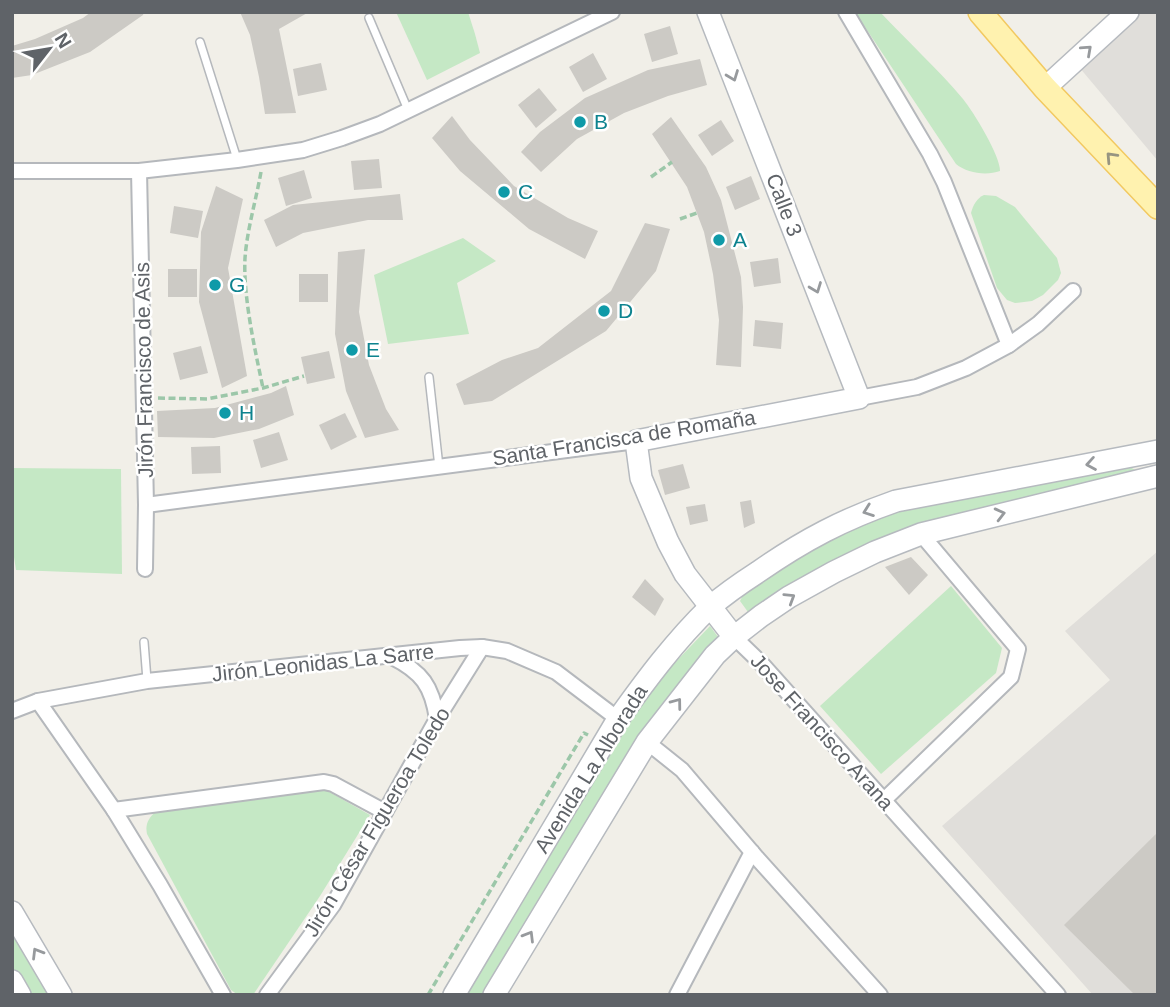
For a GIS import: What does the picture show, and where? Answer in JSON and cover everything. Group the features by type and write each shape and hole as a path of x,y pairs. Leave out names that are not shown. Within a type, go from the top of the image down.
{"main road":[{"name":"Calle 3","path":"708,12 859,398"},
{"path":"1045,88 1128,12"},
{"path":"989,20 1045,88 1158,207"},
{"name":"Santa Francisca de Romaña","path":"636,440 859,398"},
{"name":"Jose Francisco Arana","path":"636,440 641,478 668,542 685,574 734,637"},
{"name":"Avenida La Alborada","path":"454,995 618,719 671,649 710,607 737,586 791,549 857,514 896,501 1158,451"},
{"name":"Avenida La Alborada","path":"494,995 647,741 715,655 734,637 789,597 875,551 921,534 1158,476"},
{"path":"12,912 61,995"},
{"path":"12,981 20,995"}],"street":[{"path":"12,171 139,170 303,150 380,124 612,12"},
{"path":"846,12 944,182 1009,345"},
{"name":"Jirón Francisco de Asis","path":"139,170 145,569"},
{"name":"Santa Francisca de Romaña","path":"859,398 917,387 966,368 1009,345 1038,324 1073,290"},
{"name":"Santa Francisca de Romaña","path":"146,505 636,440"},
{"path":"884,800 1011,677 1018,649 921,534"},
{"name":"Jose Francisco Arana","path":"734,637 761,663 1058,995"},
{"name":"Jirón Leonidas La Sarre","path":"12,711 38,701 147,681 482,647 507,651 556,672 618,719"},
{"name":"Jirón César Figueroa Toledo","path":"267,995 333,905 437,719 482,647"},
{"path":"391,656 410,666 425,680 434,699 437,719"},
{"path":"38,701 114,810 223,995"},
{"path":"647,741 682,770 880,995"},
{"path":"114,810 324,782 385,812"},
{"path":"678,994 752,852"}],"lane":[{"path":"369,18 408,110"},
{"path":"200,42 237,160"},
{"path":"429,377 439,467"},
{"path":"144,642 147,681"}],"path":[{"path":"263,156 245,256 245,279 263,388"},
{"path":"651,177 671,162"},
{"path":"680,219 697,213"},
{"path":"155,398 208,399 263,388 304,376"}],"shaded area":[{"path":"1133,12 1158,12 1158,161 1074,61"},
{"path":"1158,551 1158,995 1093,995 942,826 1110,680 1065,631"}],"green space":[{"path":"396,12 468,12 480,53 427,80"},
{"path":"855,12 880,12 953,88 968,105 986,134 1000,171 977,173 956,164"},
{"path":"984,195 996,196 1015,207 1057,258 1061,273 1058,280 1043,295 1032,301 1015,303 1007,300 997,288 971,213 976,202"},
{"path":"463,238 496,261 457,283 469,334 388,344 374,275"},
{"path":"1130,467 1137,471 978,509 763,608 748,612 740,601 747,587 854,525 904,507"},
{"path":"12,468 121,469 122,574 16,570 12,544"},
{"path":"951,586 1002,648 996,673 881,774 820,706"},
{"path":"710,626 726,648 650,728 484,995 461,995 618,734 646,693"},
{"path":"326,790 370,815 320,896 253,995 238,995 231,990 147,834 148,822 156,811"},
{"path":"12,930 49,995 25,995 12,971"}],"building":[{"path":"91,12 144,12 90,52 32,75 12,78 12,46 35,39"},
{"path":"240,12 309,12 279,29 296,113 265,114 250,35"},
{"path":"670,26 678,54 652,62 644,34"},
{"path":"593,53 607,79 583,92 569,67"},
{"name":"B","path":"700,59 707,85 624,113 577,139 541,172 521,152 540,132 585,98 648,70"},
{"path":"321,63 327,90 298,96 293,69"},
{"path":"539,88 557,110 536,128 518,105"},
{"name":"C","path":"452,116 470,140 514,186 568,218 598,231 585,259 529,229 460,171 432,138"},
{"name":"A","path":"671,117 706,167 721,200 741,277 741,367 716,365 719,320 704,232 687,187 652,134"},
{"path":"721,120 734,141 712,156 698,135"},
{"path":"379,159 382,188 354,190 351,161"},
{"path":"304,170 312,198 286,206 278,178"},
{"path":"751,176 760,199 735,210 726,187"},
{"name":"G","path":"216,186 243,199 228,268 247,376 222,388 199,302 201,232"},
{"path":"400,194 403,220 368,220 303,233 276,247 264,220 293,205"},
{"path":"174,206 203,211 198,238 170,233"},
{"name":"D","path":"645,223 670,229 656,271 606,331 492,401 464,405 456,384 502,360 538,348 611,291"},
{"name":"E","path":"365,249 359,312 369,365 386,409 399,430 365,438 346,391 335,334 338,252"},
{"path":"778,258 781,283 754,287 750,262"},
{"path":"168,269 197,269 197,297 168,297"},
{"path":"299,274 328,274 328,302 299,302"},
{"path":"755,320 783,323 781,349 753,346"},
{"path":"201,346 208,373 180,380 173,353"},
{"path":"329,351 335,378 307,384 301,357"},
{"name":"H","path":"286,386 294,415 259,429 214,438 158,437 157,411 215,408 271,393"},
{"path":"345,413 357,437 331,450 319,425"},
{"path":"279,432 288,460 261,468 253,440"},
{"path":"220,446 221,473 192,474 191,447"},
{"path":"683,464 690,488 665,495 658,470"},
{"path":"751,500 755,523 744,528 740,502"},
{"path":"705,504 708,521 690,525 686,507"},
{"path":"911,557 928,575 909,595 885,567"},
{"path":"645,579 664,599 655,616 632,597"},
{"path":"1158,832 1158,995 1135,995 1064,925"}],"place":[{"name":"B","path":"580,122"},
{"name":"C","path":"504,192"},
{"name":"A","path":"719,240"},
{"name":"G","path":"215,285"},
{"name":"D","path":"604,311"},
{"name":"E","path":"352,350"},
{"name":"H","path":"225,413"}]}
